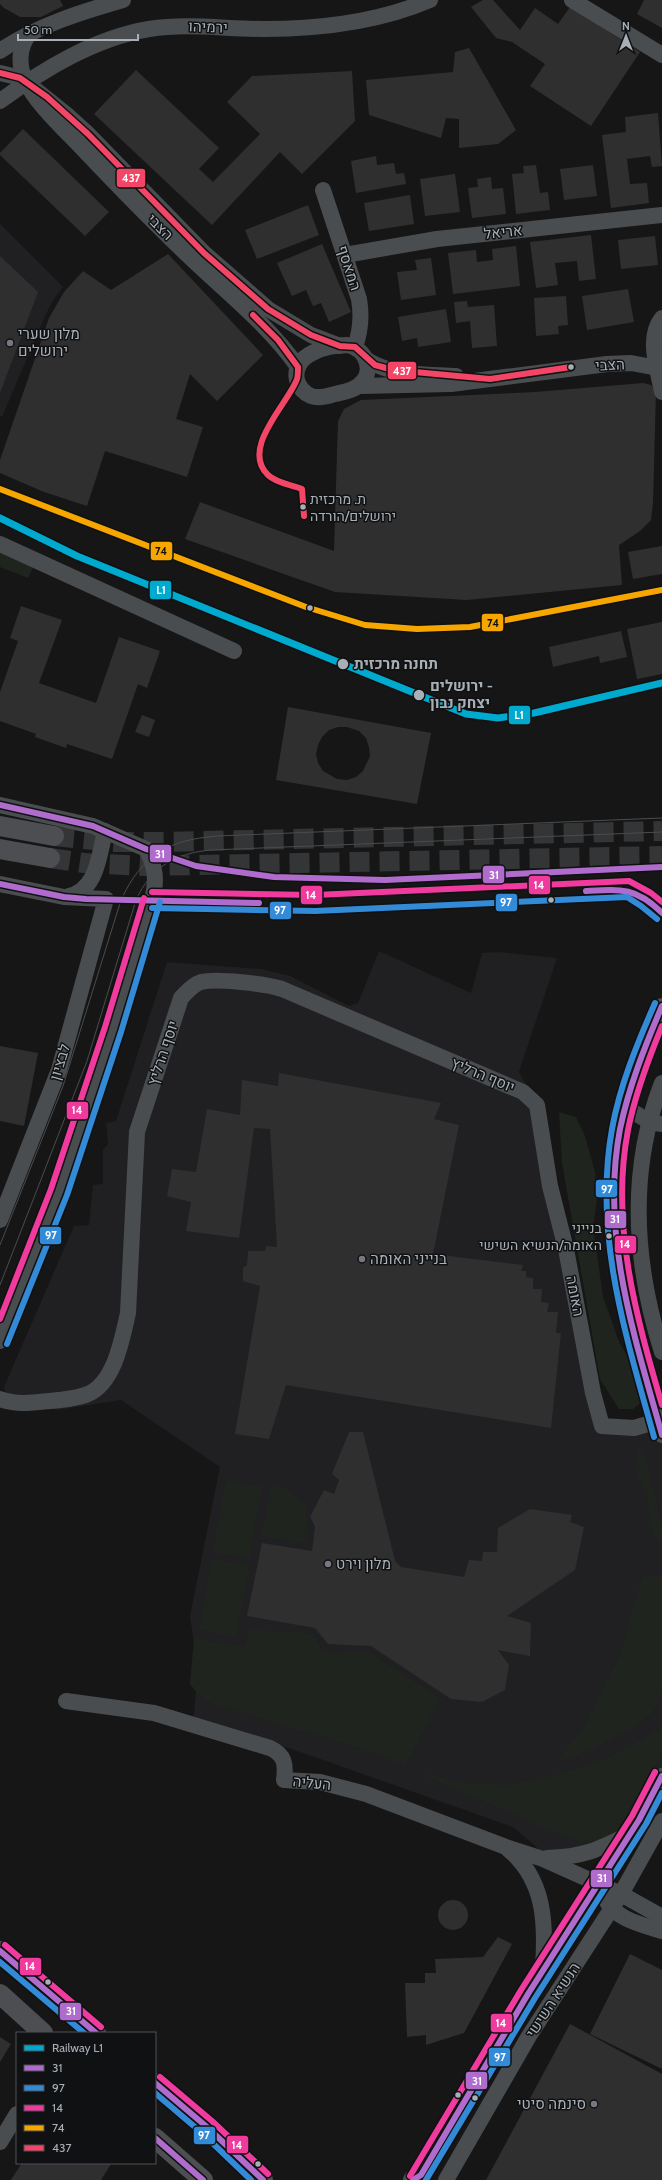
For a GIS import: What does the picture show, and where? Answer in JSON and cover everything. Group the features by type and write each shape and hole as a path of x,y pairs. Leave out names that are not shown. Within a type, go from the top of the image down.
{"main road":[{"path":"0,826 54,836"},
{"path":"0,849 50,858"},
{"path":"0,1951 95,2032"},
{"path":"0,1994 30,2025 41,2032"},
{"path":"156,2084 207,2127 263,2180"},
{"path":"156,2139 203,2180"}],"street":[{"path":"0,51 29,34 87,11 123,0"},
{"name":"ירמיהו","path":"0,99 51,67 111,39 149,29 170,27 291,28 337,24 370,19 430,0"},
{"path":"572,0 662,55"},
{"name":"הצבי","path":"29,34 23,42 20,64 26,82 56,121 195,262 278,340 298,367"},
{"path":"0,99 3,89 1,68 20,64 51,67"},
{"name":"הצבי","path":"1,68 26,82 88,134 204,253 268,309 311,335 347,346"},
{"name":"המאסף","path":"323,190 345,255 362,313 361,328 347,346"},
{"name":"אריאל","path":"345,255 437,239 662,215"},
{"path":"662,318 656,328 654,338 662,392"},
{"path":"347,346 363,353 367,360 367,374 359,386 326,396 315,397 307,394 299,386 296,375 298,367 301,361 310,354 347,346"},
{"name":"הצבי","path":"367,360 375,365 393,370 490,378"},
{"name":"הצבי","path":"359,386 433,385 571,367 631,363 658,368"},
{"path":"0,544 234,651"},
{"path":"0,805 81,823 105,831 146,849 155,871 156,884 67,1170 43,1236 0,1341"},
{"path":"0,884 64,897 78,893 89,883 96,868 105,831"},
{"name":"לבציון","path":"0,1220 59,1070 106,899 64,897"},
{"name":"יוסף הרליץ","path":"0,1399 22,1404 79,1397 96,1389 108,1374 124,1330 128,1313 137,1132 181,998 190,988 201,982 215,982 258,983 282,989 524,1092 537,1105"},
{"path":"661,1426 632,1330 618,1261 615,1199 616,1160 625,1107 637,1068 662,1006"},
{"path":"662,1083 656,1123 640,1171 638,1195 639,1246 644,1281 662,1352"},
{"path":"625,1107 659,1101"},
{"name":"האומה","path":"537,1105 550,1186 566,1248 594,1393 602,1426 634,1428 661,1426"},
{"path":"625,1107 656,1123"},
{"name":"העליה","path":"66,1701 154,1713 264,1746 278,1752 283,1757 285,1769 284,1780 320,1782 366,1794 506,1847 543,1859 621,1894 662,1917"},
{"name":"הנשיא השישי","path":"417,2178 543,1969 631,1834 662,1776"},
{"name":"הנשיא השישי","path":"446,2180 533,2030 621,1894 662,1822"},
{"path":"543,1859 579,1856 598,1850 631,1834"},
{"name":"העליה","path":"506,1847 526,1868 538,1891 544,1928 543,1969"},
{"path":"598,1883 611,1910 629,1919 662,1931"},
{"path":"0,2142 16,2116"}],"shaded area":[{"path":"0,224 63,287 53,300 45,316 2,417 0,416"},
{"path":"0,547 36,562 28,578 0,567"},
{"path":"379,951 471,993 482,953 499,952 557,958 519,1072 537,1105 602,1426 658,1421 662,1435 662,1776 639,1820 591,1852 541,1851 513,1827 289,1748 193,1723 198,1671 190,1616 220,1467 121,1400 57,1410 6,1393 4,1387 74,1226 89,1225 93,1185 103,1184 103,1150 108,1144 106,1123 116,1121 167,962 261,969 290,976 349,1006 358,1003"},
{"path":"559,1112 576,1117 585,1136 595,1172 597,1200 593,1226 603,1297 619,1342 634,1368 643,1391 640,1403 633,1409 619,1409 600,1379 562,1163"},
{"path":"642,1446 662,1527 662,1541 654,1535 647,1499 636,1469 638,1451"},
{"path":"226,1481 262,1487 249,1558 213,1552"},
{"path":"282,1486 306,1506 308,1544 262,1536 271,1487"},
{"path":"212,1559 249,1565 236,1637 200,1630"},
{"path":"662,1575 662,1689 656,1707 638,1724 625,1732 555,1764 583,1729 621,1654 642,1577"},
{"path":"250,1630 312,1633 323,1652 367,1651 441,1699 405,1765 364,1749 213,1704 197,1693 190,1684 194,1638 245,1647"},
{"path":"662,1728 662,1752 639,1810 624,1826 601,1840 579,1842 416,1772 460,1783 508,1785 552,1776 609,1758"}],"building":[{"path":"0,0 60,0 63,6 41,17 20,17 4,8 0,4"},
{"path":"483,0 493,0 520,30 535,8 558,24 570,7 640,52 591,126 530,86 545,64 512,42 496,38 471,7"},
{"path":"644,0 662,0 662,28 637,14"},
{"path":"469,48 516,130 498,144 459,148 459,119 446,118 441,138 369,115 366,80 453,72 455,52"},
{"path":"136,70 219,148 199,169 213,182 260,134 227,102 252,76 352,71 355,121 302,174 280,152 212,225 94,114"},
{"path":"658,113 662,166 652,167 650,156 627,159 630,184 647,183 649,203 611,208 602,135 626,132 625,117"},
{"path":"23,129 109,212 85,236 0,155 0,153"},
{"path":"376,156 377,165 394,163 396,174 404,173 406,184 356,193 351,161"},
{"path":"536,165 540,193 548,192 550,210 516,214 512,174 524,173 523,166"},
{"path":"593,165 597,196 564,200 560,169"},
{"path":"455,174 460,212 425,216 420,179"},
{"path":"491,177 492,189 503,188 506,214 472,218 468,188 478,187 477,179"},
{"path":"410,195 414,224 369,231 364,203"},
{"path":"308,205 319,235 257,259 245,230"},
{"path":"591,235 596,279 579,281 577,261 555,263 558,285 536,288 530,242"},
{"path":"655,236 658,265 621,269 618,240"},
{"path":"322,244 351,312 329,322 321,303 313,306 306,290 292,296 277,263"},
{"path":"516,246 520,286 453,294 448,253 476,250 477,262 493,260 492,249"},
{"path":"168,254 263,355 217,401 190,374 176,419 203,427 187,477 105,451 87,506 44,492 0,473 0,460 49,318 64,292 83,271 111,290"},
{"name":"מלון שערי ירושלים","path":"0,256 38,292 0,393"},
{"path":"431,258 436,295 401,300 397,272 417,270 415,260"},
{"path":"628,289 634,322 587,330 582,296"},
{"path":"566,296 568,325 558,326 559,334 536,336 534,298"},
{"path":"467,301 468,307 494,305 497,346 472,348 470,321 456,323 454,302"},
{"path":"446,309 451,342 418,347 417,338 402,341 398,317"},
{"path":"643,383 651,385 656,391 653,503 651,520 640,531 619,545 622,585 467,600 335,592 185,539 200,502 334,551 338,421 344,409 361,400 535,392"},
{"path":"662,546 662,574 633,579 628,552"},
{"path":"21,606 62,620 39,683 96,703 119,637 160,651 147,688 138,684 112,759 67,744 66,748 35,737 36,734 0,721 0,692 18,641 10,638"},
{"path":"662,622 662,674 637,679 627,629"},
{"path":"621,631 627,657 600,663 599,656 553,667 549,647"},
{"path":"288,707 431,733 417,804 276,780","holes":["338,727 347,727 359,731 366,738 370,756 363,771 356,777 347,780 337,779 323,771 318,763 316,754 322,737 329,730"]},
{"path":"142,715 155,720 149,737 135,732"},
{"path":"0,1046 38,1053 24,1126 0,1121"},
{"name":"בנייני האומה","path":"279,1073 441,1103 434,1119 459,1125 433,1254 523,1265 521,1271 526,1271 526,1277 533,1278 533,1289 542,1289 541,1302 549,1303 547,1312 558,1312 556,1333 561,1333 551,1428 286,1385 269,1439 235,1434 260,1286 243,1281 243,1268 247,1265 248,1251 265,1251 266,1246 277,1247 270,1129 254,1128 239,1238 186,1231 191,1202 167,1196 172,1169 196,1172 207,1109 240,1115 242,1080 278,1086"},
{"name":"מלון וירט","path":"349,1432 363,1432 395,1561 401,1567 464,1577 469,1560 482,1561 483,1552 497,1552 498,1528 530,1509 572,1515 570,1522 584,1527 575,1570 507,1616 531,1623 530,1656 498,1650 509,1665 505,1690 482,1702 451,1699 371,1646 328,1644 315,1628 247,1616 262,1543 312,1551 315,1526 310,1517 324,1490 334,1494 339,1480 332,1474"},
{"path":"453,1900 464,1904 468,1915 464,1926 453,1930 442,1926 438,1915 442,1904"},
{"path":"498,1937 512,1944 464,2033 426,2045 426,2035 407,2037 405,1983 425,1983 425,1973 436,1973 435,1959 483,1957"},
{"path":"630,1954 662,1970 662,2069 590,2034"},
{"name":"סינמה סיטי","path":"570,2024 662,2074 662,2180 486,2180"},
{"path":"0,2037 11,2044 0,2062"},
{"path":"21,2164 111,2164 101,2180 11,2180"}],"tunnel":[{"path":"54,836 115,842 159,842 662,831"},
{"path":"50,858 84,863 146,866 662,856"}],"tram line":[{"path":"0,1245 63,1086 121,900 129,884 138,872 158,853 184,841 217,836 662,818"},
{"path":"0,1285 87,1061 136,900 142,888 157,870 176,858 187,854 211,850 662,832"}],"rail line":[{"name":"L1","path":"0,518 77,556 466,714 498,718 534,713 662,683"}],"transit line":[{"name":"437","path":"0,73 20,78 47,97 88,134 204,253 268,309 311,335 340,346 355,347 375,365 393,370 490,379 571,367"},
{"name":"437","path":"253,315 278,340 298,367 297,379 262,439 259,452 261,464 271,478 302,489 304,516"},
{"name":"74","path":"0,489 306,607 365,625 417,629 470,627 662,590"},
{"name":"31","path":"0,805 93,826 146,849 196,866 274,877 385,880 662,867"},
{"name":"14","path":"152,892 315,895 629,881 651,893 662,902"},
{"name":"31","path":"0,884 64,897 86,899 259,903"},
{"name":"31","path":"586,891 618,890 635,894 644,898 662,913"},
{"name":"97","path":"152,908 315,911 627,897 657,919"},
{"name":"14","path":"0,1319 51,1189 105,1027 144,898"},
{"name":"97","path":"7,1344 67,1195 121,1032 160,902"},
{"name":"97","path":"654,1437 623,1323 615,1285 607,1208 607,1169 615,1113 630,1065 655,1003"},
{"name":"31","path":"662,1006 638,1066 620,1129 615,1168 614,1207 617,1246 623,1284 631,1322 662,1435"},
{"name":"14","path":"662,1026 642,1077 634,1103 623,1165 622,1200 628,1269 643,1338 662,1405"},
{"name":"14","path":"410,2176 521,1990 632,1816 655,1772"},
{"name":"31","path":"413,2180 421,2175 528,1994 639,1820 662,1776"},
{"name":"97","path":"426,2180 535,1998 646,1824 662,1793"},
{"name":"14","path":"5,1945 101,2027"},
{"name":"31","path":"0,1951 95,2032"},
{"name":"97","path":"0,1962 83,2032"},
{"name":"14","path":"160,2077 212,2121 268,2174"},
{"name":"31","path":"156,2084 207,2127 263,2180"},
{"name":"97","path":"156,2094 202,2133 251,2180"},
{"name":"31","path":"156,2139 203,2180"}],"place":[{"name":"מלון שערי ירושלים","path":"10,343"},
{"name":"ת. מרכזית ירושלים/הורדה","path":"303,507"},
{"name":"תחנה מרכזית","path":"343,664"},
{"name":"ירושלים - יצחק נבון","path":"419,695"},
{"name":"בנייני האומה/הנשיא השישי","path":"609,1236"},
{"name":"בנייני האומה","path":"362,1259"},
{"name":"מלון וירט","path":"328,1564"},
{"name":"סינמה סיטי","path":"594,2104"}]}
